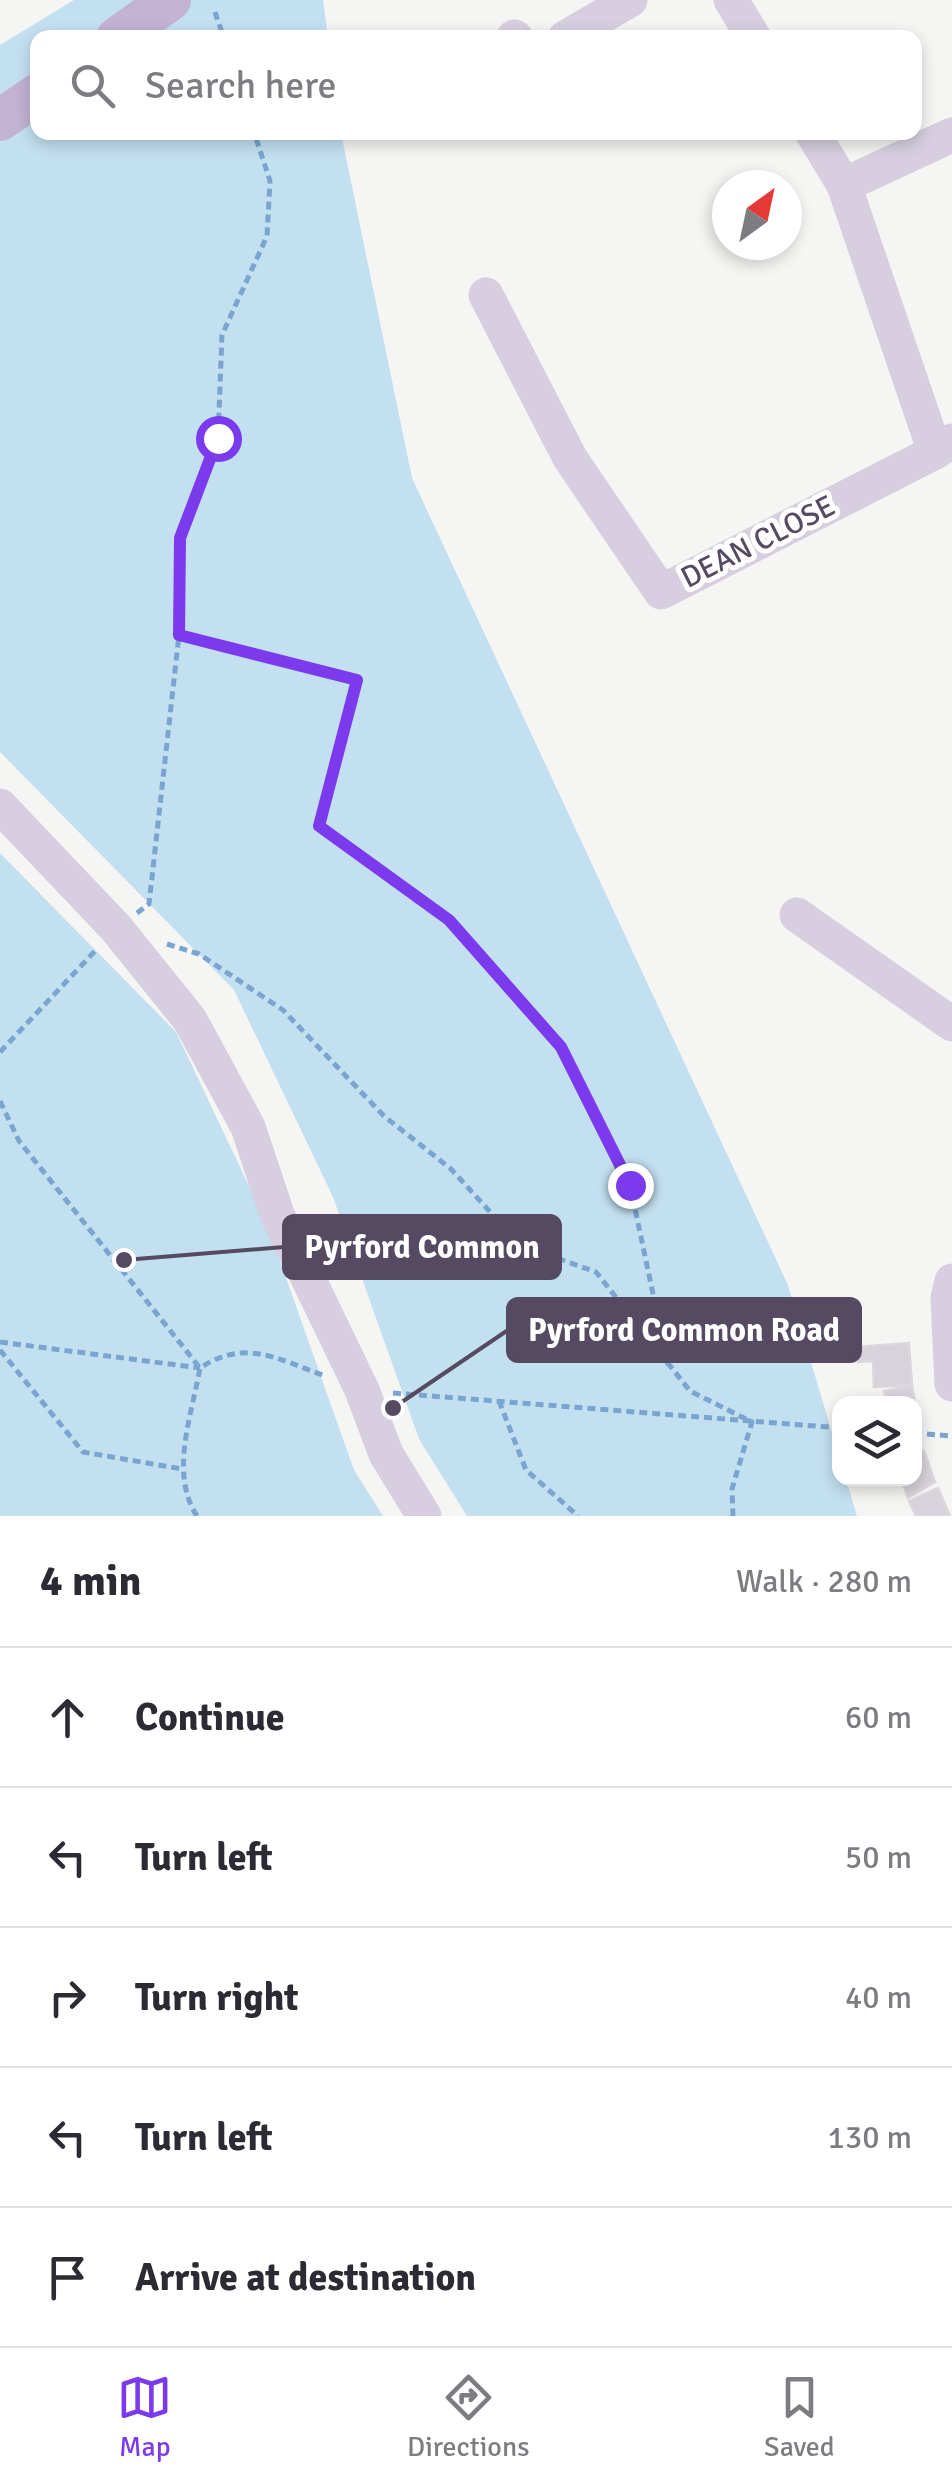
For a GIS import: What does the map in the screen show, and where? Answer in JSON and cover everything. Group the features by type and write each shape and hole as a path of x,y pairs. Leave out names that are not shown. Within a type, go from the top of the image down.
{"main road":[{"path":"128,30 170,0"},
{"path":"0,120 30,99"}],"street":[{"path":"579,30 630,0"},
{"path":"731,0 749,30"},
{"path":"844,185 952,135"},
{"name":"DEAN CLOSE","path":"486,295 570,458 661,592 943,446 844,185 817,140"},
{"path":"0,806 116,928 190,1020 248,1127 277,1214 362,1390 386,1454 424,1516"},
{"path":"797,915 952,1024"},
{"path":"952,1281 948,1298 952,1384"}],"path":[{"path":"215,12 221,30"},
{"path":"0,1052 116,928 149,904 179,635 180,538 218,438 222,335 267,236 270,181 257,140"},
{"path":"179,635 357,680 319,826 449,920 561,1047 630,1185 668,1365"},
{"path":"116,928 198,954 283,1010 384,1116 451,1169 502,1226 554,1257 596,1272 690,1391 752,1422"},
{"path":"0,1102 20,1140 200,1368 182,1469 190,1505 198,1516"},
{"path":"0,1346 200,1368 222,1353 258,1352 362,1390 832,1427"},
{"path":"0,1346 83,1452 182,1469"},
{"path":"499,1401 526,1470 578,1516"},
{"path":"733,1516 732,1489 752,1422"},
{"path":"922,1434 952,1436"}],"shaded area":[{"path":"74,0 323,0 327,30 30,30 30,140 342,140 412,478 788,1285 832,1433 832,1486 848,1486 857,1516 467,1516 419,1439 333,1197 234,990 0,752 0,45"},
{"path":"0,853 176,1032 267,1224 354,1470 383,1516 0,1516"}],"building":[{"path":"909,1343 912,1385 874,1387 873,1361 858,1362 857,1347"},
{"path":"912,1386 914,1396 885,1396 884,1391"},
{"path":"922,1452 935,1482 908,1498 904,1486 922,1486"},
{"path":"938,1488 950,1516 916,1516 909,1501"}],"place":[{"name":"Pyrford Common","path":"124,1260"},
{"name":"Pyrford Common Road","path":"393,1408"}],"route":[{"path":"218,438 180,538 179,635 357,680 319,826 449,920 561,1047 630,1185"}]}
